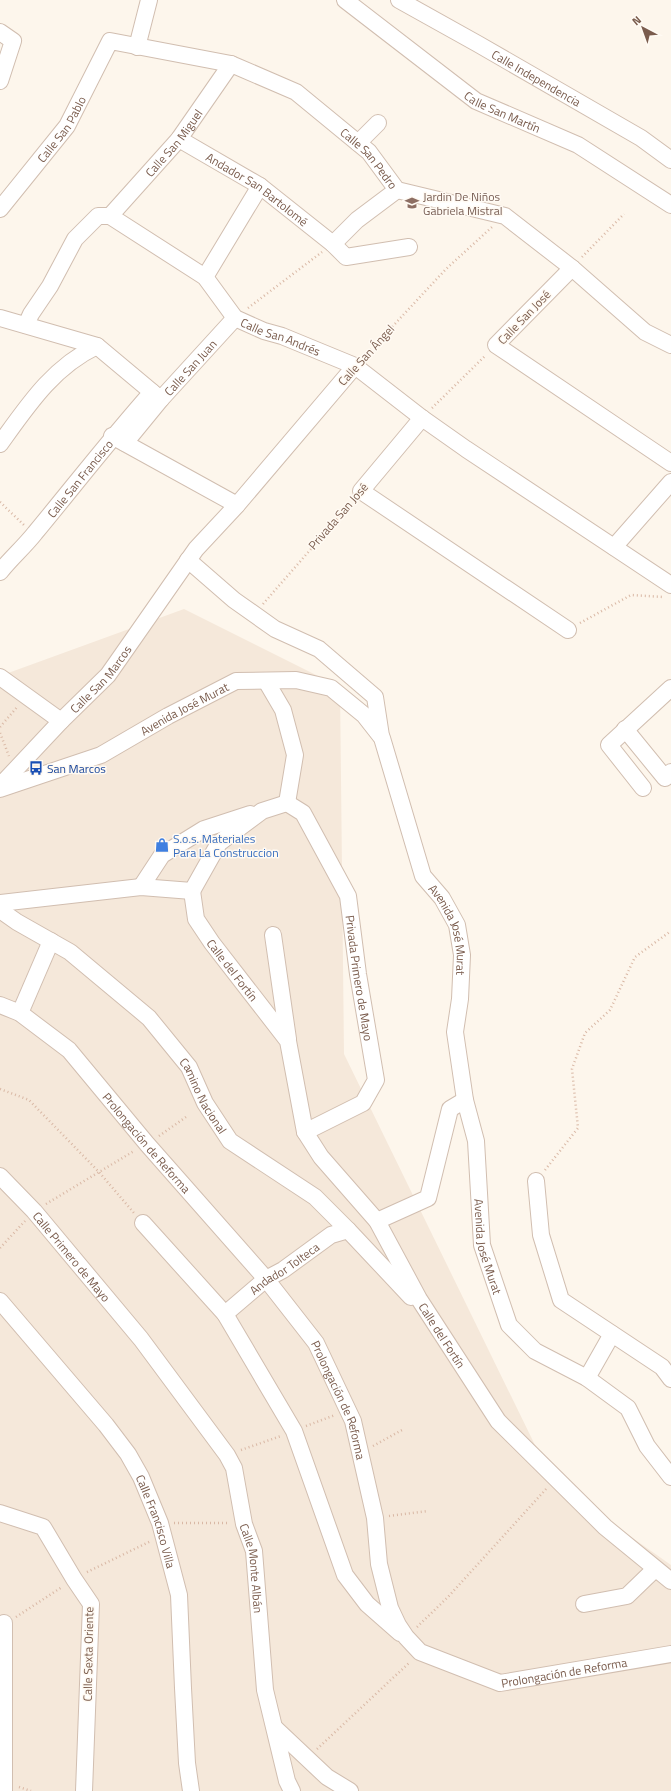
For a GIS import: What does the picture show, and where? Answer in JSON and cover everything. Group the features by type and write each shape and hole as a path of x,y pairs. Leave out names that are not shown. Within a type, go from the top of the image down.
{"street":[{"path":"137,47 148,0"},
{"name":"Calle San Martín","path":"345,0 476,101 578,145 671,206"},
{"name":"Calle Independencia","path":"399,0 634,134 671,160"},
{"path":"0,32 13,40 0,81"},
{"name":"Calle San Pedro","path":"110,41 231,64 296,92 369,152 397,190 505,216 572,268 645,332 671,345"},
{"name":"Calle San Pablo","path":"0,209 67,126 110,41"},
{"name":"Calle San Miguel","path":"110,216 179,139 231,64"},
{"path":"358,143 378,123"},
{"name":"Andador San Bartolomé","path":"179,139 260,186 333,244 346,257 409,247"},
{"path":"205,277 260,186"},
{"path":"333,244 357,220 397,190"},
{"path":"26,325 31,314 50,286 75,239 98,216 110,216"},
{"name":"Calle San Andrés","path":"110,216 205,277 235,318 264,332 282,336 355,366 422,418 671,585"},
{"name":"Calle San José","path":"496,346 572,268"},
{"path":"0,318 97,346 157,396"},
{"name":"Calle San Juan","path":"119,440 157,396 235,318"},
{"path":"0,444 46,383 82,353 97,346"},
{"path":"496,346 671,463"},
{"name":"Calle San Ángel","path":"237,505 355,366"},
{"name":"Privada San José","path":"361,491 422,418"},
{"name":"Calle San Francisco","path":"0,572 119,440 237,505"},
{"path":"614,548 671,482"},
{"path":"361,491 568,630"},
{"name":"Calle San Marcos","path":"0,786 61,721 108,676 196,548 237,505"},
{"path":"188,560 234,600 275,629 319,649 375,697 382,738"},
{"path":"0,677 61,721"},
{"name":"Avenida José Murat","path":"0,790 101,755 168,716 236,681 296,680 331,688 364,715 382,738 423,876 442,898 457,925 462,956 460,999 455,1032 465,1100 476,1141 482,1245 510,1325 535,1351 587,1378 628,1408 647,1446 671,1477"},
{"path":"141,887 162,855 204,829 287,803 295,755 283,710 266,681"},
{"path":"643,788 609,745 671,688"},
{"path":"625,729 665,778 671,772"},
{"name":"Privada Primero de Mayo","path":"287,803 303,813 348,896 358,974 376,1080 363,1103 305,1132"},
{"path":"0,903 141,887 192,891 219,843 262,811"},
{"name":"Calle del Fortín","path":"192,891 196,919 212,943 288,1041"},
{"name":"Camino Nacional","path":"0,910 70,952 149,1018 189,1067 205,1103 230,1141 315,1197 434,1322"},
{"name":"Calle del Fortín","path":"273,935 288,1041 305,1132 321,1157 377,1222 419,1299 498,1421 605,1527 671,1581"},
{"path":"20,1014 51,941"},
{"name":"Prolongación de Reforma","path":"0,1005 20,1014 69,1050 147,1144 266,1279 316,1343 353,1422 375,1518 379,1564 390,1608 398,1625 406,1637 420,1652 500,1683 671,1654"},
{"path":"377,1222 428,1198 450,1109 465,1100"},
{"name":"Calle Primero de Mayo","path":"0,1176 34,1211 142,1339"},
{"path":"536,1181 541,1235 561,1300 662,1367 671,1380"},
{"path":"143,1223 225,1314 294,1431 345,1575 367,1604 393,1629 406,1637"},
{"name":"Andador Tolteca","path":"225,1314 266,1279 283,1270 330,1235 348,1230"},
{"name":"Calle Francisco Villa","path":"0,1301 106,1425 128,1454 142,1478 160,1523 179,1595 182,1688 187,1763 191,1791"},
{"path":"587,1378 612,1334"},
{"name":"Calle Monte Albán","path":"142,1339 227,1455 234,1468 244,1524 254,1551 266,1690 275,1728"},
{"name":"Calle Sexta Oriente","path":"0,1513 43,1527 74,1579 91,1604 84,1791"},
{"path":"584,1604 628,1596 655,1569"},
{"path":"4,1623 4,1791"},
{"path":"275,1728 327,1777 350,1791"},
{"path":"275,1728 287,1781 292,1791"}],"path":[{"path":"572,268 624,214"},
{"name":"Calle San Ángel","path":"355,366 446,270 505,216"},
{"path":"235,318 333,244"},
{"name":"Calle San José","path":"422,418 496,346"},
{"name":"Privada San José","path":"254,614 361,491"},
{"path":"0,502 34,534"},
{"path":"568,630 631,595 671,597"},
{"path":"0,727 27,696"},
{"path":"0,733 15,769"},
{"path":"536,1181 578,1128 572,1069 585,1033 610,1010 635,957 671,931"},
{"path":"0,1089 29,1100 99,1172 143,1223"},
{"path":"0,1248 34,1211 147,1144 186,1117"},
{"path":"227,1455 294,1431 348,1409"},
{"path":"361,1453 402,1430"},
{"path":"406,1637 448,1597 555,1479"},
{"path":"375,1518 428,1511"},
{"path":"160,1523 244,1524"},
{"path":"306,1758 420,1652"}],"shaded area":[{"path":"184,609 340,687 344,1054 553,1482 671,1565 671,1791 0,1791 0,676"}],"place":[{"name":"Jardin De Niños Gabriela Mistral","path":"412,203"},
{"name":"San Marcos","path":"36,768"},
{"name":"S.o.s. Materiales Para La Construccion","path":"162,845"}]}
